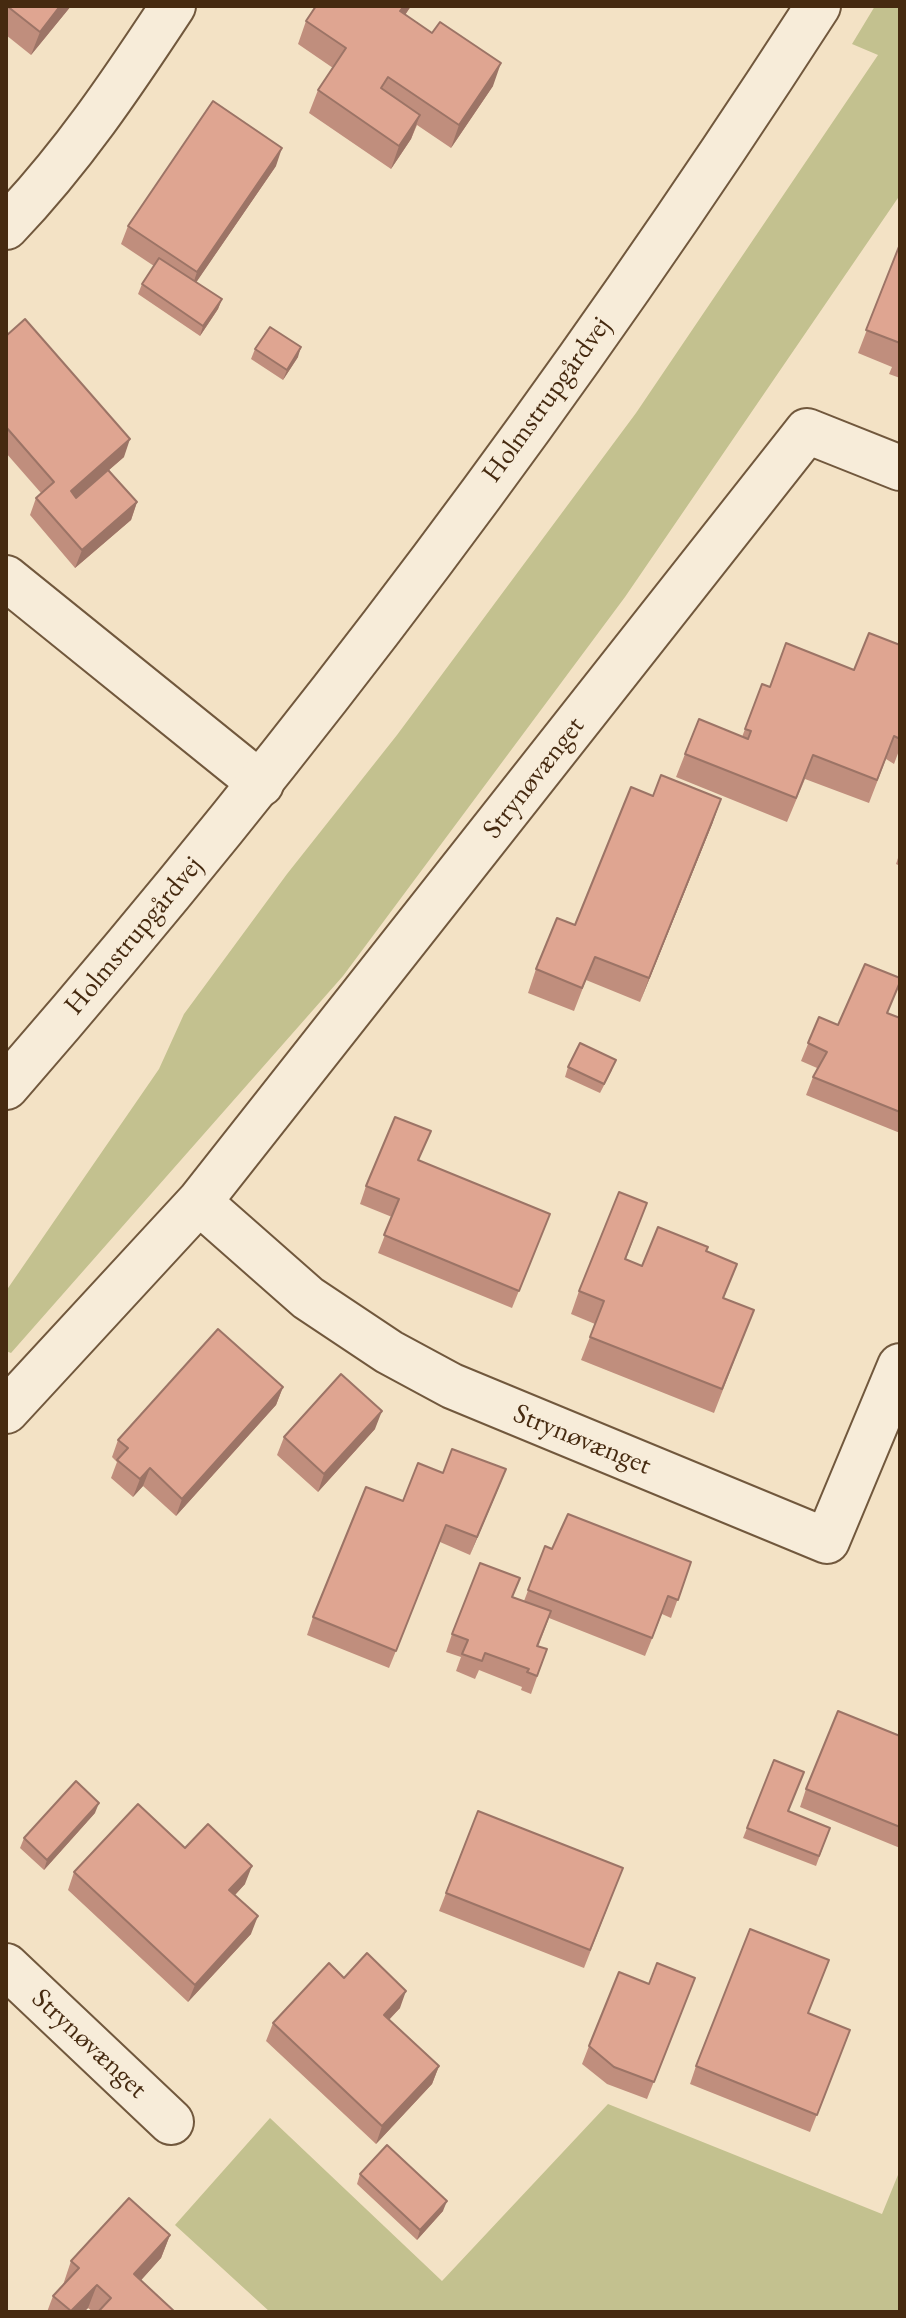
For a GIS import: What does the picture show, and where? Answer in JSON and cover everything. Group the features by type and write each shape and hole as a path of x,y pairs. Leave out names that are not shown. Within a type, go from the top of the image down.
{"street":[{"path":"6,227 46,185 105,110 173,6"},
{"name":"Holmstrupgårdvej","path":"6,1087 261,784 471,506 623,295 818,6"},
{"name":"Strynøvænget","path":"6,1411 199,1202 807,431 900,468"},
{"path":"6,578 261,784"},
{"name":"Strynøvænget","path":"199,1202 308,1298 389,1352 452,1386 827,1541 900,1366"},
{"name":"Strynøvænget","path":"6,1966 171,2122"}],"shaded area":[{"path":"875,6 900,6 900,195 625,597 343,976 11,1353 6,1351 6,1291 159,1069 184,1014 287,874 397,735 636,413 878,55 852,44"},
{"path":"608,2104 882,2214 900,2170 900,2312 270,2312 175,2225 270,2118 442,2281"}],"building":[{"path":"7,6 60,6 40,32"},
{"path":"316,6 404,6 400,11 432,33 440,22 501,63 459,125 388,77 381,88 420,115 399,146 318,90 346,48 306,21"},
{"path":"213,101 282,148 197,272 128,226"},
{"path":"900,244 900,343 866,330"},
{"path":"159,258 222,299 203,326 142,284"},
{"path":"25,319 130,439 71,491 76,498 108,470 137,502 82,550 36,498 54,482 6,427 6,336"},
{"path":"270,327 301,347 287,370 255,349"},
{"path":"869,633 900,645 900,739 894,736 877,780 813,755 796,798 685,754 699,719 748,739 751,731 745,729 762,684 770,687 786,643 854,670"},
{"path":"661,775 721,799 649,978 595,957 582,988 536,969 557,918 575,925 631,787 653,796"},
{"path":"865,964 900,978 887,1013 900,1018 900,1112 813,1077 827,1052 808,1043 819,1017 838,1025"},
{"path":"580,1043 616,1060 604,1084 568,1067"},
{"path":"395,1117 431,1131 418,1160 550,1214 519,1291 384,1235 399,1199 366,1186"},
{"path":"619,1192 647,1203 625,1259 642,1266 658,1227 708,1247 706,1251 737,1264 723,1298 754,1310 722,1389 590,1337 604,1301 579,1291"},
{"path":"218,1329 283,1387 182,1499 150,1468 140,1479 117,1460 128,1448 118,1440"},
{"path":"341,1374 382,1411 324,1474 284,1437"},
{"path":"452,1449 506,1469 477,1537 446,1525 396,1651 313,1617 366,1487 403,1501 418,1463 443,1473"},
{"path":"568,1514 691,1562 678,1600 668,1596 652,1638 528,1590 545,1546 552,1549"},
{"path":"480,1563 520,1578 512,1597 551,1611 537,1646 547,1649 537,1676 527,1672 529,1669 485,1653 482,1661 462,1654 468,1640 452,1634"},
{"path":"838,1711 900,1736 900,1827 806,1789"},
{"path":"774,1760 804,1772 788,1811 830,1828 819,1856 747,1828"},
{"path":"76,1781 99,1803 47,1860 24,1838"},
{"path":"138,1804 185,1848 208,1824 252,1866 229,1890 258,1916 195,1985 74,1872"},
{"path":"478,1811 623,1868 590,1950 446,1893"},
{"path":"750,1929 829,1960 808,2013 850,2030 817,2115 696,2066"},
{"path":"367,1953 406,1991 384,2015 439,2066 382,2126 273,2023 329,1963 344,1978"},
{"path":"657,1963 695,1978 654,2082 614,2067 589,2046 619,1972 649,1984"},
{"path":"387,2145 447,2201 420,2230 360,2174"},
{"path":"129,2198 170,2235 134,2274 175,2312 98,2312 111,2298 97,2285 71,2311 53,2296 79,2268 71,2261"}]}
